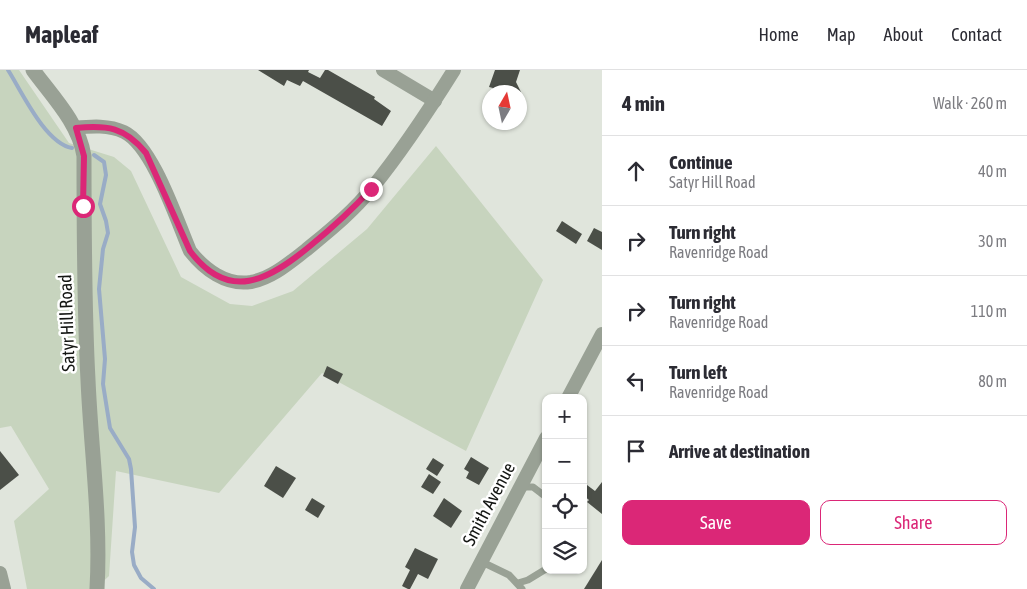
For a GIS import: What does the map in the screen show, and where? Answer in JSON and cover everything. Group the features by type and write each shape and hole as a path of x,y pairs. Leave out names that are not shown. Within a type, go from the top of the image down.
{"street":[{"name":"Satyr Hill Road","path":"33,70 76,128 83,151 86,329 97,516 97,589"},
{"path":"383,70 435,100"},
{"path":"76,128 111,128 125,132 136,140 154,168 190,251 199,263 221,278 249,282 264,278 285,267 339,223 371,189 435,100 454,70"},
{"path":"570,394 602,334"},
{"name":"Smith Avenue","path":"467,589 545,439"},
{"path":"0,573 4,589"}],"lane":[{"path":"520,487 533,488 542,495"},
{"path":"480,561 509,575 520,586 542,571"}],"green space":[{"path":"0,70 19,70 69,143 114,157 131,171 181,277 230,304 252,306 293,291 367,229 436,146 543,280 466,451 322,373 219,493 116,471 109,576 95,589 27,589 14,521 49,489 11,426 0,428"}],"building":[{"path":"258,70 309,70 308,72 320,78 325,70 328,70 375,97 374,99 391,111 382,126 303,81 300,86 287,80 284,86"},
{"path":"495,70 520,70 516,82 518,85 490,85"},
{"path":"562,221 582,234 576,244 556,231"},
{"path":"594,228 602,232 602,250 587,241"},
{"path":"327,366 343,374 338,384 323,376"},
{"path":"0,451 19,475 0,490"},
{"path":"471,457 489,468 479,485 466,478 469,472 464,469"},
{"path":"433,458 444,465 437,476 426,469"},
{"path":"276,466 296,478 283,498 264,486"},
{"path":"429,474 441,482 433,494 421,487"},
{"path":"602,482 602,514 587,502 589,500 587,498 587,485 595,491"},
{"path":"312,498 325,506 318,518 305,510"},
{"path":"444,498 462,511 451,528 433,516"},
{"path":"415,548 438,559 428,579 418,574 410,589 408,589 402,586 410,570 405,567"},
{"path":"602,560 602,589 584,589"}],"waterway":[{"path":"8,70 27,103 44,127 62,144 72,148"},
{"path":"94,155 104,162 106,175 100,204 108,233 103,249 99,289 105,359 103,384 110,428 129,459 131,469 135,527 132,552 134,565 141,578 154,589"}],"route":[{"path":"83,206 84,156 76,128 94,126 125,132 136,140 146,153 190,251 199,263 221,278 235,282 249,282 264,278 285,267 339,223 371,189"}]}
